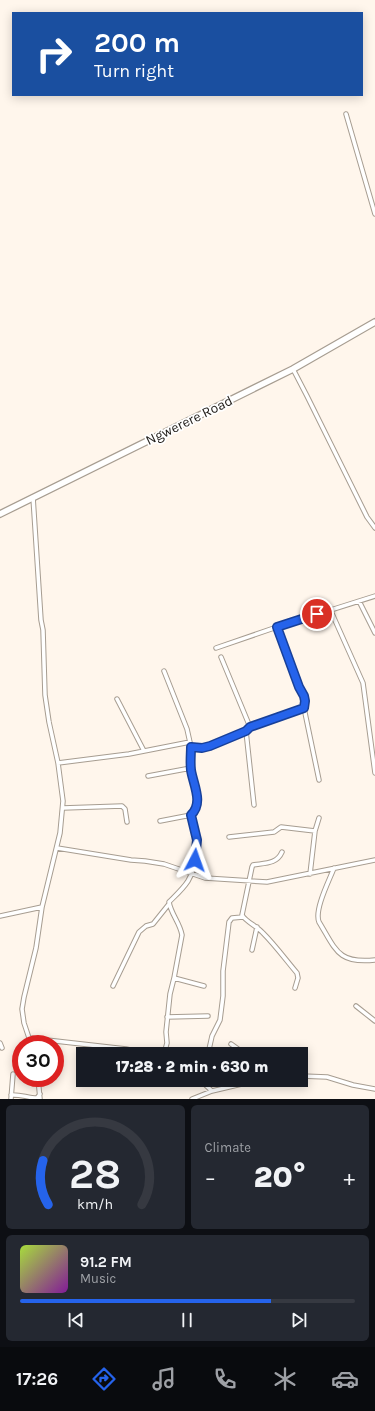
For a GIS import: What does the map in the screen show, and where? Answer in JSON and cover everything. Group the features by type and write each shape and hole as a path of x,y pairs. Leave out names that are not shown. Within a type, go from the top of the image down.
{"main road":[{"name":"Ngwerere Road","path":"0,514 293,369 375,322"}],"street":[{"path":"346,114 375,214"},
{"path":"293,369 367,518 375,528"},
{"path":"27,1035 22,1009 36,948 42,906 57,848 64,801 45,695 43,630 41,620 33,497"},
{"path":"216,648 375,596"},
{"path":"359,601 375,633"},
{"path":"330,610 363,683 375,773"},
{"path":"277,627 299,687 304,696 304,708 318,780"},
{"path":"221,657 250,727"},
{"path":"160,821 191,815 196,809 198,799 191,768 191,747 187,730 164,671"},
{"path":"117,699 144,751"},
{"path":"191,747 202,748 210,746 246,731 250,727 304,708"},
{"path":"246,731 254,805"},
{"path":"58,763 95,759 190,742"},
{"path":"148,776 191,768"},
{"path":"63,808 122,806 125,808 128,822"},
{"path":"114,986 139,932 146,926 153,924 169,902 188,881 197,849 195,829 191,815"},
{"path":"310,874 315,831 319,818"},
{"path":"229,837 274,832 281,827 315,831"},
{"path":"57,848 164,864 208,879 267,882 375,860"},
{"path":"243,917 242,915 253,865 276,861 280,858 282,852"},
{"path":"334,868 320,906 317,918 318,922 341,955 360,961 375,960"},
{"path":"166,1047 167,1043 165,1036 170,994 182,935 181,929 169,904"},
{"path":"0,916 42,906"},
{"path":"210,1047 212,1036 220,1020 223,996 223,971 229,922 232,918 243,917 256,926 297,973 298,978 295,988"},
{"path":"252,950 256,926"},
{"path":"174,978 204,986"},
{"path":"356,1006 375,1021"},
{"path":"168,1017 208,1016"},
{"path":"64,1042 106,1047"},
{"path":"0,1043 2,1048"},
{"path":"231,1044 235,1047"},
{"path":"308,1076 327,1077 354,1085 375,1089"},
{"path":"12,1087 12,1097"},
{"path":"39,1087 40,1099"},
{"path":"208,1087 212,1091"},
{"path":"192,1099 228,1087"},
{"path":"12,1097 17,1094 30,1098 37,1098 40,1094"}],"route":[{"path":"195,860 197,840 191,815 196,809 198,799 191,768 191,747 202,748 210,746 246,731 250,727 304,708 304,696 299,687 277,627 317,614"}]}
